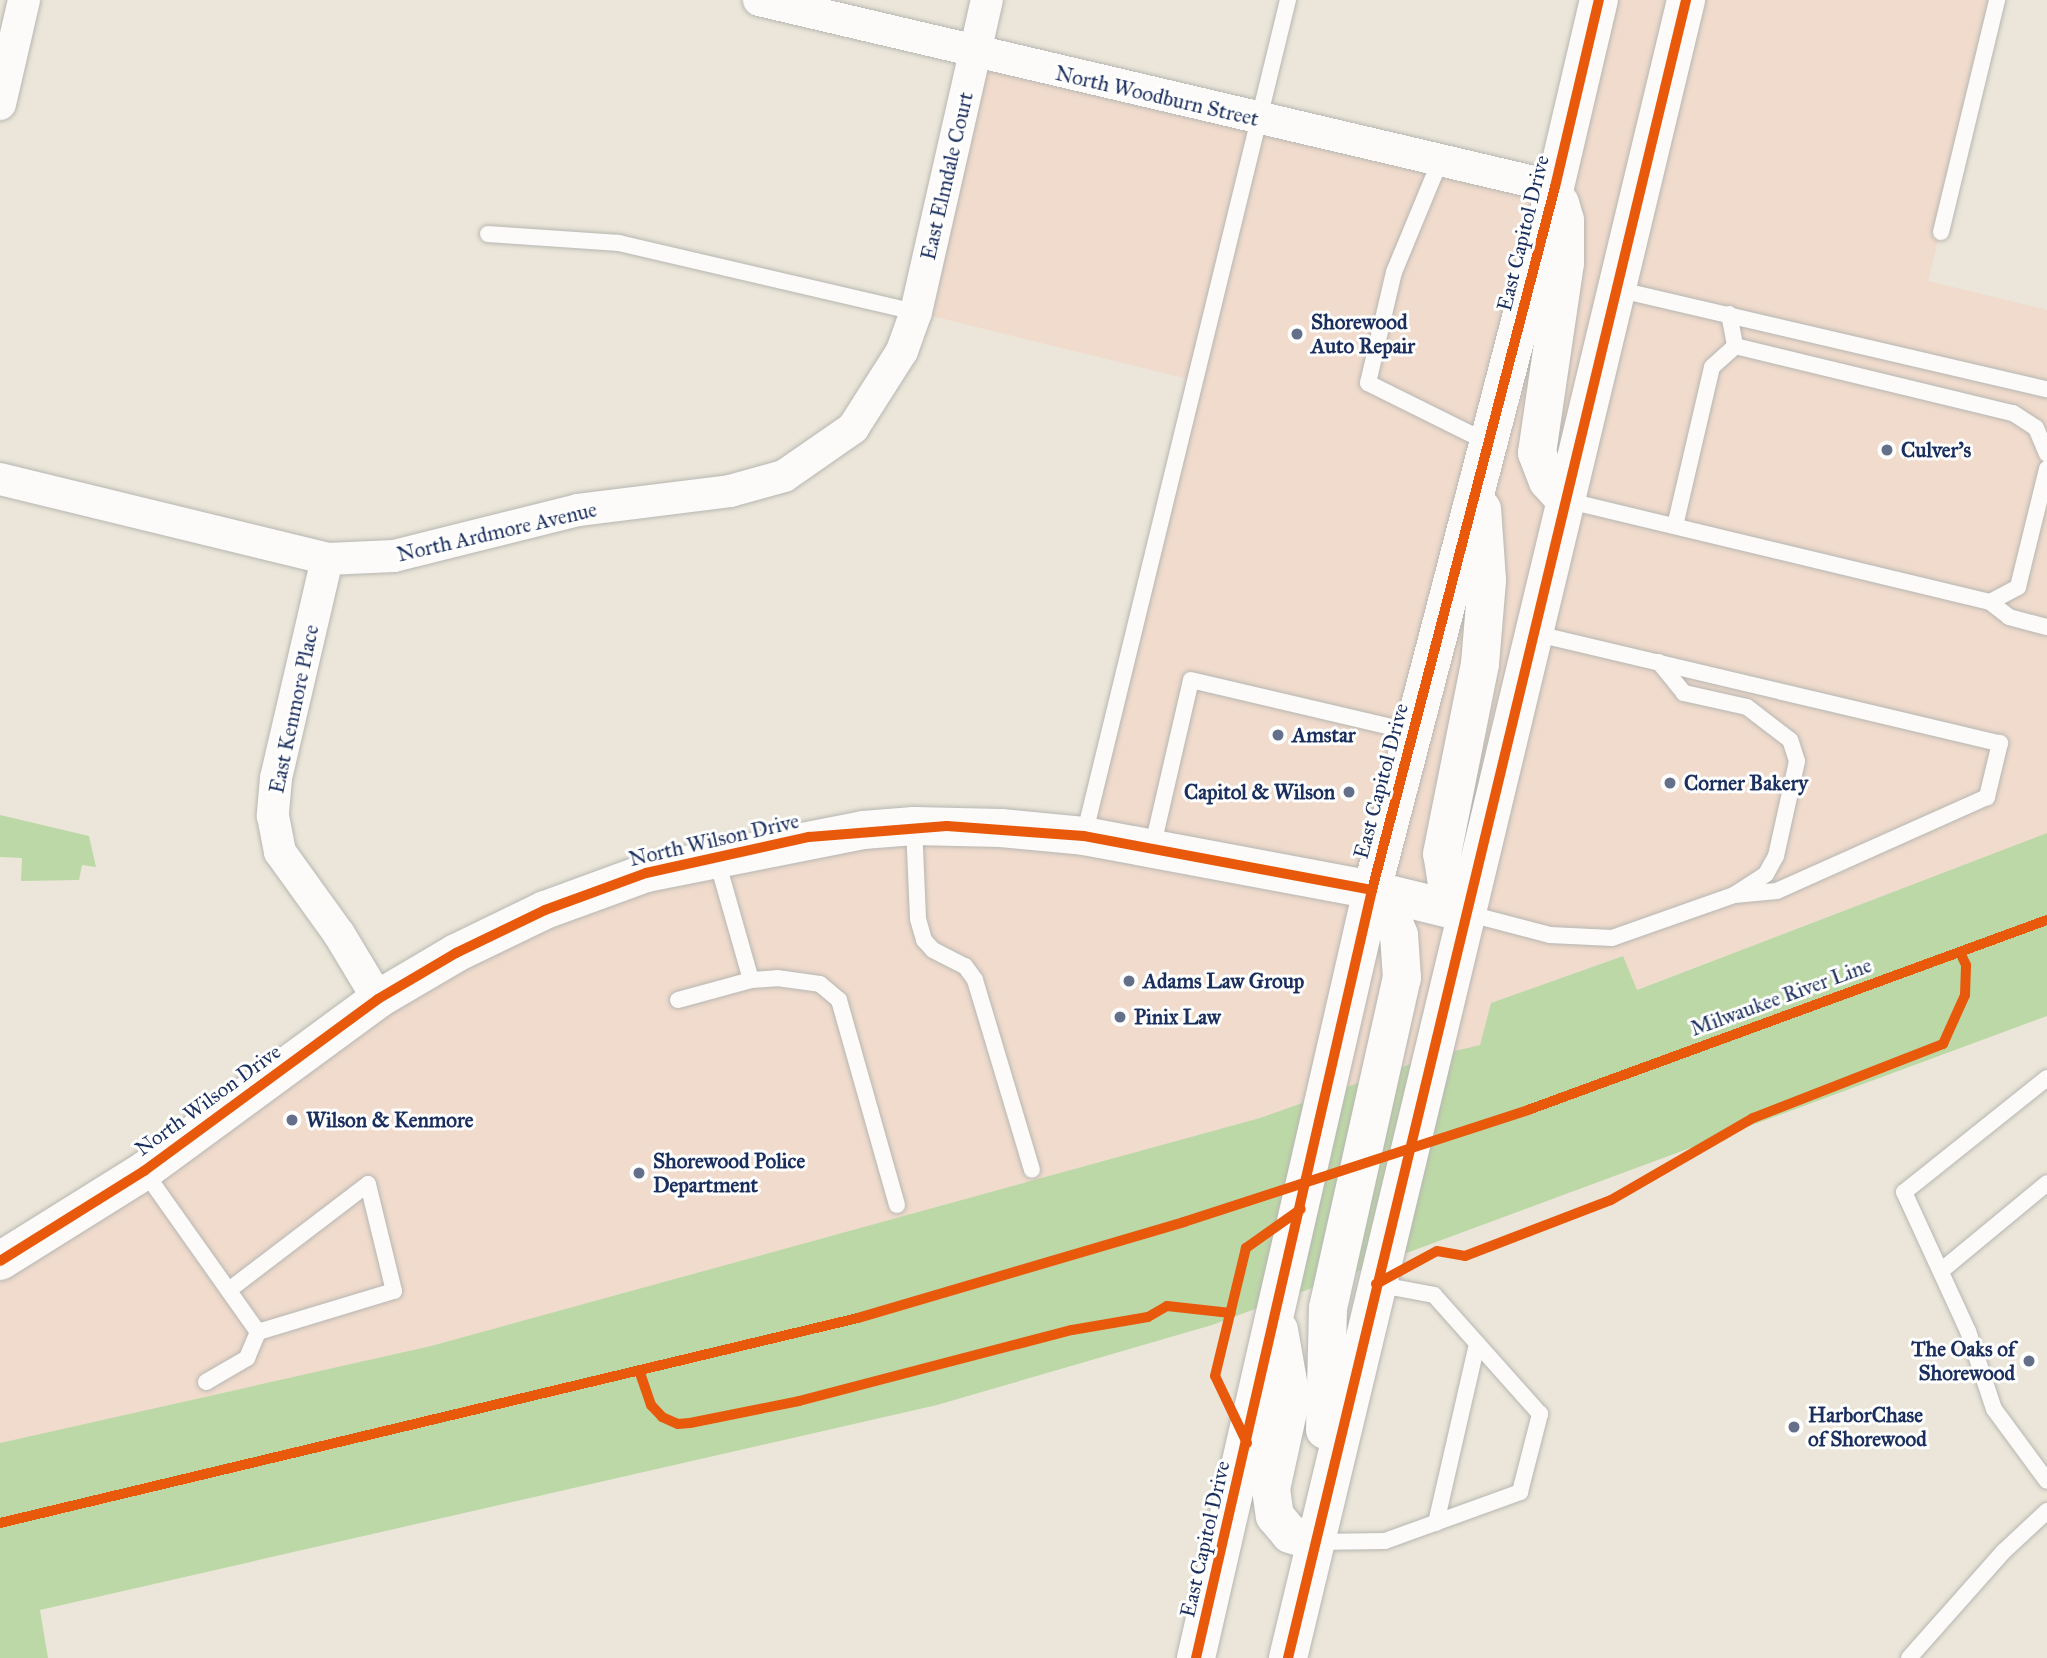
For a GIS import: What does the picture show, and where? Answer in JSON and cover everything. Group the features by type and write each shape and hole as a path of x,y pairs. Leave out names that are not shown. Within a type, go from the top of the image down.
{"main road":[{"name":"East Capitol Drive","path":"1196,1658 1277,1314 1372,890 1555,187 1599,0"},
{"path":"1288,1658 1686,0"},
{"path":"1555,187 1565,220 1565,263 1537,453 1548,481 1565,500"},
{"path":"1466,913 1447,884 1442,854 1480,664 1487,580 1485,460"},
{"name":"North Wilson Drive","path":"0,1261 144,1171 378,999 456,953 545,910 646,873 809,838 914,826 1084,836 1372,890 1466,913"},
{"path":"1320,1524 1328,1308 1402,978 1399,935 1388,910 1372,890"},
{"path":"1277,1314 1291,1398 1271,1489 1275,1516 1290,1534 1320,1524"}],"street":[{"path":"0,104 24,0"},
{"name":"North Woodburn Street","path":"760,0 975,54 1555,187"},
{"name":"East Elmdale Court","path":"902,351 916,312 987,0"},
{"name":"North Ardmore Avenue","path":"0,479 327,559 394,556 578,510 730,491 784,476 853,428 902,351"},
{"name":"East Kenmore Place","path":"327,559 276,778 273,816 280,852 339,934 378,999"}],"lane":[{"path":"1084,836 1288,0"},
{"path":"1941,232 1997,0"},
{"path":"1440,161 1394,272 1368,383 1485,460"},
{"path":"488,234 619,243 916,312"},
{"path":"1616,289 2047,389"},
{"path":"1729,314 1735,346"},
{"path":"1675,526 1712,367 1735,346"},
{"path":"1735,346 2013,413 2036,428 2047,454"},
{"path":"1990,602 2018,587 2047,470"},
{"path":"1565,500 1990,602 2009,617 2047,626"},
{"path":"1533,633 2000,743 1987,797 1777,891 1734,895"},
{"path":"1466,913 1550,935 1612,938 1734,895 1766,874 1776,856 1797,761 1790,740 1747,707 1684,693 1659,662"},
{"path":"1152,849 1191,680 1413,732"},
{"path":"914,826 918,919 924,940 933,950 965,966 975,980 1032,1170"},
{"path":"716,857 751,980"},
{"path":"678,1000 751,980 777,978 820,984 839,1000 897,1205"},
{"path":"2047,1078 1904,1192 1942,1270 1993,1409 2047,1481"},
{"path":"144,1171 258,1332"},
{"path":"1942,1270 2047,1183"},
{"path":"229,1290 368,1184 394,1291 258,1332"},
{"path":"1320,1524 1385,1541 1520,1492 1540,1414 1434,1295 1376,1284"},
{"path":"206,1382 247,1358 258,1332"},
{"path":"1436,1523 1477,1344"},
{"path":"1909,1658 2003,1552 2047,1511"}],"shaded area":[{"path":"1599,0 1997,0 1928,281 2047,310 2047,833 1636,990 1622,956 1491,1003 1481,1045 1430,1057 1260,1118 431,1346 0,1443 0,1261 456,953 809,838 1084,835 1196,381 916,312 975,54 1555,187"}],"green space":[{"path":"0,815 89,836 96,867 82,865 79,880 21,881 22,858 0,857"},
{"path":"2047,833 2047,1016 1212,1325 937,1405 40,1610 48,1658 0,1658 0,1443 431,1346 1260,1118 1430,1057 1480,1045 1491,1003 1623,956 1637,990"}],"cycle path":[{"path":"1196,1658 1372,890 1555,187 1599,0"},
{"path":"1288,1658 1686,0"},
{"path":"0,1261 144,1171 378,999 456,953 545,910 646,873 809,837 947,826 1084,836 1372,890"},
{"name":"Milwaukee River Line","path":"0,1523 858,1318 1184,1222 1528,1110 2047,920"},
{"path":"1376,1284 1437,1251 1465,1256 1611,1200 1753,1118 1943,1044 1965,995 1966,965 1960,952"},
{"path":"1247,1443 1215,1376 1246,1248 1301,1209"},
{"path":"640,1373 651,1405 662,1417 678,1424 690,1423 799,1401 1072,1330 1148,1317 1167,1306 1231,1313"}],"place":[{"name":"Shorewood Auto Repair","path":"1297,334"},
{"name":"Culver's","path":"1887,450"},
{"name":"Amstar","path":"1278,735"},
{"name":"Corner Bakery","path":"1670,783"},
{"name":"Capitol & Wilson","path":"1349,792"},
{"name":"Adams Law Group","path":"1129,981"},
{"name":"Pinix Law","path":"1120,1017"},
{"name":"Wilson & Kenmore","path":"292,1120"},
{"name":"Shorewood Police Department","path":"639,1173"},
{"name":"The Oaks of Shorewood","path":"2029,1361"},
{"name":"HarborChase of Shorewood","path":"1794,1427"}]}
